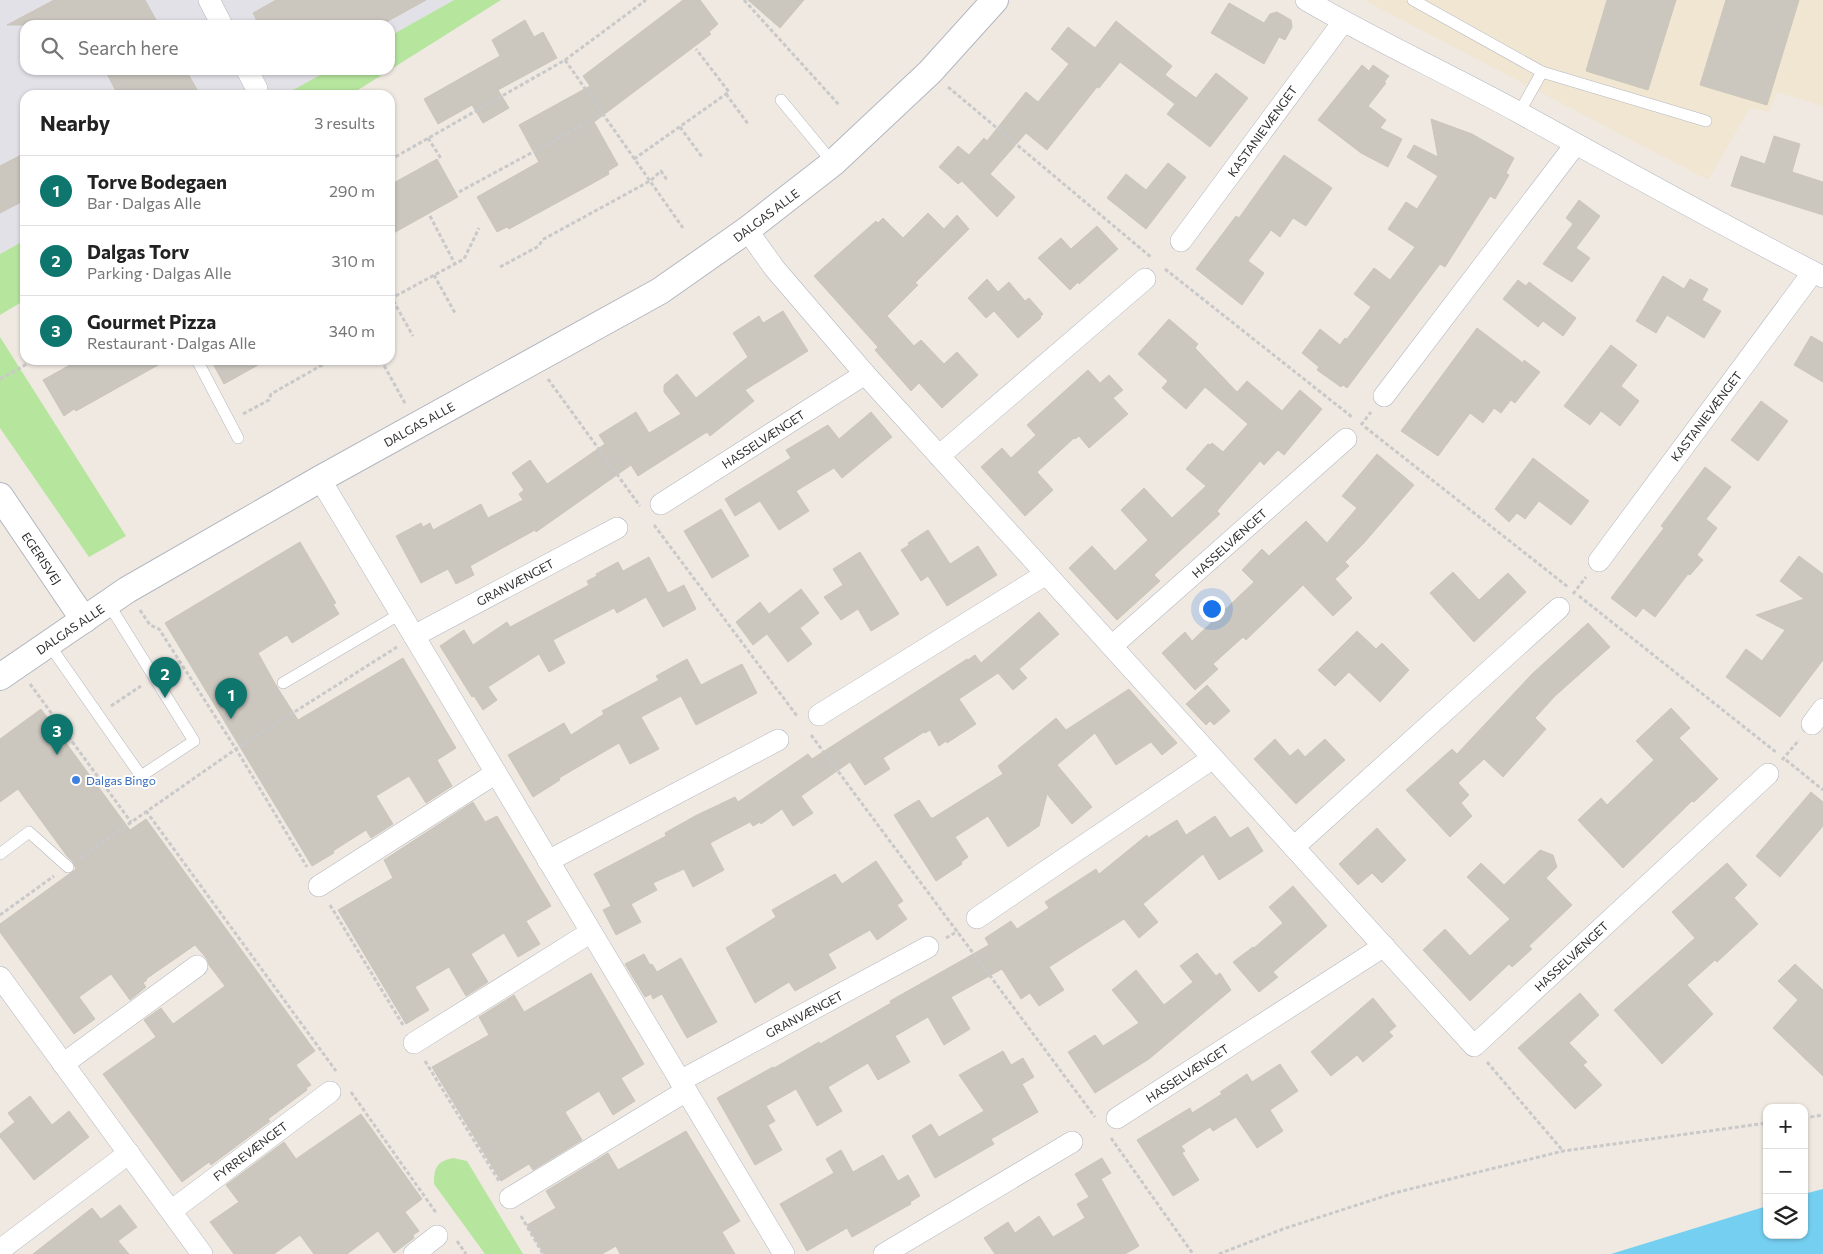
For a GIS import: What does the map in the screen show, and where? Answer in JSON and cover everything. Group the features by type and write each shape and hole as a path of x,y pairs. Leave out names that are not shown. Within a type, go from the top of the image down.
{"street":[{"path":"209,0 219,20"},
{"name":"DALGAS ALLE","path":"8,671 117,597 320,479 660,291 747,230 833,163 930,72 994,0"},
{"name":"KASTANIEVÆNGET","path":"1306,0 1343,22 1519,113 1818,275 1599,560"},
{"name":"KASTANIEVÆNGET","path":"1181,241 1343,22"},
{"path":"250,75 257,89"},
{"path":"1384,396 1575,145"},
{"path":"747,230 775,269 865,374 1474,1046"},
{"path":"940,456 1145,279"},
{"name":"HASSELVÆNGET","path":"654,509 865,374"},
{"name":"HASSELVÆNGET","path":"1112,646 1346,439"},
{"path":"320,479 683,1086 779,1252"},
{"name":"EGERISVEJ","path":"0,496 84,620"},
{"name":"GRANVÆNGET","path":"414,636 617,528"},
{"path":"812,721 1046,574"},
{"path":"1294,848 1558,608"},
{"path":"548,860 778,740"},
{"path":"977,918 1213,758"},
{"path":"319,886 496,773"},
{"name":"HASSELVÆNGET","path":"1474,1046 1768,774"},
{"path":"414,1044 591,932"},
{"name":"HASSELVÆNGET","path":"1110,1122 1384,946"},
{"name":"GRANVÆNGET","path":"510,1198 683,1086 928,947"},
{"path":"63,1064 197,966"},
{"path":"0,977 202,1254"},
{"name":"FYRREVÆNGET","path":"170,1211 338,1084"},
{"path":"884,1254 1072,1142"},
{"path":"0,1250 128,1153"},
{"path":"414,1254 446,1238"}],"lane":[{"path":"1413,0 1542,72 1706,121"},
{"path":"1519,113 1542,72"},
{"path":"781,100 833,163"},
{"path":"200,365 238,438"},
{"path":"48,643 141,776 194,741 133,644 117,597"},
{"path":"283,683 400,614"},
{"path":"0,854 30,832 68,867"}],"path":[{"path":"395,157 565,60 646,0"},
{"path":"744,0 840,106"},
{"path":"634,159 730,92 696,49"},
{"path":"565,60 683,228"},
{"path":"930,72 1161,266 1823,790"},
{"path":"726,94 748,124"},
{"path":"459,192 603,114"},
{"path":"680,127 702,157"},
{"path":"428,138 442,160"},
{"path":"500,267 539,246 542,240 650,181 661,171 667,180"},
{"path":"430,216 455,264"},
{"path":"395,295 464,259 479,228"},
{"path":"1145,279 1161,266"},
{"path":"434,275 455,313"},
{"path":"395,304 413,336"},
{"path":"534,360 654,509 812,721 957,932 1110,1122 1193,1254"},
{"path":"0,379 25,365"},
{"path":"229,422 269,400 271,394 322,365"},
{"path":"384,365 417,425"},
{"path":"1346,439 1362,424 1384,396"},
{"path":"1558,608 1575,593 1599,560"},
{"path":"117,597 150,626 159,628 236,749 414,1044 544,1254"},
{"path":"0,915 236,749 414,636"},
{"path":"8,671 131,822"},
{"path":"1768,774 1784,759 1817,716"},
{"path":"146,811 338,1084 438,1215"},
{"path":"928,947 957,932 977,918"},
{"path":"1474,1046 1563,1151"},
{"path":"1808,1117 1823,1115"},
{"path":"1220,1254 1283,1229 1394,1193 1563,1151 1763,1124"},
{"path":"446,1238 466,1254"}],"shaded area":[{"path":"0,0 454,0 395,33 395,20 20,20 20,75 320,75 293,90 20,90 20,243 0,254"},
{"path":"1364,0 1823,0 1823,106 1777,92 1769,112 1750,108 1708,180"}],"green space":[{"path":"454,0 501,0 395,67 395,33"},
{"path":"320,75 382,75 358,90 293,90"},
{"path":"20,243 20,303 0,315 0,254"},
{"path":"0,337 126,536 89,557 0,428"},
{"path":"453,1158 467,1161 523,1254 485,1254 434,1184 437,1166"}],"water":[{"path":"1823,1189 1823,1254 1611,1254 1763,1207 1763,1239 1808,1239 1808,1193"}],"building":[{"path":"54,0 145,0 156,20 20,20 20,25 7,25"},
{"path":"276,0 426,0 390,20 256,20 253,13"},
{"path":"683,0 700,0 718,24 709,32 711,34 594,122 618,165 608,171 609,174 595,182 509,229 507,227 497,232 477,197 539,162 519,125 590,86 583,76"},
{"path":"748,0 804,0 780,28"},
{"path":"1607,0 1676,0 1648,90 1586,71"},
{"path":"1726,0 1799,0 1767,105 1700,85"},
{"path":"1229,3 1264,23 1270,14 1277,12 1291,20 1292,27 1285,40 1279,37 1264,64 1211,33"},
{"path":"525,20 534,37 543,32 557,58 498,90 509,108 483,123 472,105 438,124 424,99 500,56 492,40"},
{"path":"1116,21 1172,66 1165,75 1196,98 1216,73 1248,98 1210,147 1167,114 1175,104 1120,62 1099,88 1097,87 1047,150 1026,133 990,174 1015,197 997,217 962,181 958,184 939,167 958,146 969,155 984,138 987,141 1026,92 1038,102 1069,64 1051,49 1068,27 1095,48"},
{"path":"1362,65 1369,71 1373,65 1389,76 1384,82 1386,83 1368,106 1386,120 1380,128 1402,139 1388,167 1361,153 1318,120"},
{"path":"108,75 189,75 197,90 115,90"},
{"path":"1431,119 1472,134 1514,158 1506,173 1509,175 1495,199 1490,196 1445,267 1440,264 1347,388 1343,385 1341,387 1317,370 1319,367 1302,353 1320,329 1340,345 1345,338 1347,339 1371,307 1354,294 1374,268 1390,280 1415,247 1388,229 1406,202 1417,209 1438,176 1407,157 1414,145 1438,157"},
{"path":"1774,136 1800,144 1792,172 1823,182 1823,215 1731,186 1741,156 1765,164"},
{"path":"1284,155 1332,188 1306,226 1293,218 1280,237 1271,230 1248,261 1264,273 1242,305 1196,269 1236,216 1239,218"},
{"path":"20,156 20,203 0,213 0,166"},
{"path":"437,159 458,197 395,232 395,182"},
{"path":"1168,163 1186,177 1146,229 1107,198 1126,174 1146,190"},
{"path":"1579,200 1600,216 1576,248 1590,258 1572,282 1543,264 1573,224 1566,218"},
{"path":"928,213 944,229 957,215 969,229 915,283 918,285 887,316 914,346 921,340 944,364 957,352 978,375 942,408 919,383 911,391 875,350 878,347 814,276 876,221 878,223 883,218 903,238"},
{"path":"1097,226 1118,249 1070,290 1038,258 1061,238 1071,249"},
{"path":"1663,276 1684,289 1690,279 1708,289 1702,300 1721,311 1704,338 1667,315 1656,333 1636,321"},
{"path":"987,279 998,292 1009,282 1025,301 1029,298 1043,314 1041,318 1018,338 994,311 986,318 968,298"},
{"path":"1518,280 1526,286 1529,282 1576,318 1563,336 1543,321 1538,327 1503,299"},
{"path":"783,311 808,351 745,390 754,401 710,436 707,432 638,476 631,465 536,532 535,530 470,566 474,575 456,584 448,569 421,583 396,536 421,523 423,527 430,523 433,530 481,504 488,518 523,500 519,494 524,490 512,473 530,460 547,484 605,444 599,435 636,412 649,433 681,414 664,392 664,385 677,374 696,398 748,357 733,333 759,316 763,323"},
{"path":"1169,319 1198,344 1195,348 1237,392 1247,381 1282,411 1300,390 1322,409 1284,455 1278,450 1264,465 1260,461 1217,511 1220,514 1154,575 1160,581 1117,620 1069,568 1092,546 1115,571 1148,540 1121,510 1144,488 1172,518 1206,486 1186,469 1208,444 1212,443 1223,452 1248,424 1205,387 1186,409 1162,388 1168,381 1138,354"},
{"path":"1477,328 1523,363 1524,360 1540,372 1515,403 1511,400 1501,413 1494,408 1483,423 1470,413 1438,456 1401,431"},
{"path":"1811,336 1823,343 1823,382 1794,365"},
{"path":"1611,345 1637,365 1621,386 1639,401 1620,426 1601,411 1590,425 1564,406"},
{"path":"70,365 158,365 64,416 43,380"},
{"path":"214,365 258,365 224,384"},
{"path":"1088,370 1100,383 1109,375 1123,390 1113,398 1128,414 1089,448 1079,436 1074,438 1037,472 1053,490 1025,516 981,467 1002,448 1011,458 1036,435 1027,425"},
{"path":"1761,401 1788,421 1758,461 1731,440"},
{"path":"871,412 892,437 842,478 834,468 796,491 809,511 779,530 760,501 735,516 725,499 791,458 786,450 828,425 839,439"},
{"path":"1377,454 1414,485 1345,562 1349,566 1335,579 1352,598 1333,616 1303,585 1246,640 1243,637 1213,664 1218,669 1195,690 1162,653 1185,632 1192,641 1254,582 1242,570 1262,549 1269,556 1306,521 1327,543 1357,508 1342,496"},
{"path":"1533,458 1589,501 1571,525 1539,501 1525,519 1517,513 1509,522 1495,509"},
{"path":"1705,467 1731,487 1706,519 1717,528 1697,555 1703,560 1690,575 1688,574 1655,617 1643,608 1636,617 1611,598 1664,528 1661,526"},
{"path":"721,509 749,556 712,578 684,531"},
{"path":"928,530 950,564 978,546 997,575 947,606 928,576 921,581 901,550"},
{"path":"300,542 336,603 333,604 339,614 292,643 287,635 258,653 298,720 403,658 456,748 437,760 452,786 426,803 409,776 376,796 393,824 371,838 366,830 312,866 165,623"},
{"path":"860,552 899,614 871,631 858,609 841,620 824,597 843,585 833,569"},
{"path":"1799,556 1823,574 1823,660 1780,717 1726,677 1746,649 1762,661 1785,630 1756,615 1804,599 1780,581"},
{"path":"649,557 668,593 684,585 696,609 663,627 646,597 617,613 614,608 553,640 565,663 549,672 539,654 488,687 497,700 483,710 474,696 472,697 440,646 464,630 473,645 507,622 510,627 589,585 587,581 618,562 623,571"},
{"path":"1453,572 1479,600 1508,573 1526,592 1474,642 1430,593"},
{"path":"801,589 819,613 800,628 812,644 788,662 767,634 753,645 736,622 760,602 769,614"},
{"path":"1039,612 1059,634 1019,669 1027,678 1013,690 998,673 959,699 976,724 947,743 946,741 939,746 930,730 924,732 883,758 890,769 865,785 850,762 801,796 813,813 793,826 782,809 761,824 760,822 753,826 750,822 710,843 724,870 693,887 684,869 653,883 657,890 631,904 641,922 616,935 603,910 611,906 594,874 666,836 665,833 695,816 735,797 738,802 808,754 812,759 967,659 975,655 981,663"},
{"path":"1588,623 1610,647 1555,696 1535,718 1546,729 1503,777 1484,759 1458,783 1469,795 1461,803 1472,816 1450,837 1406,790 1452,749 1457,754 1532,674"},
{"path":"1357,631 1376,649 1382,643 1409,670 1380,702 1349,672 1335,686 1318,670"},
{"path":"687,659 701,685 742,664 757,693 696,725 681,696 641,717 659,749 630,764 619,743 559,778 560,780 533,797 508,755 564,723 571,735 604,714 602,711 659,680 656,676"},
{"path":"1207,685 1230,711 1214,725 1210,721 1206,725 1186,704"},
{"path":"1129,689 1177,743 1162,755 1151,742 1116,765 1095,733 1057,765 1092,807 1072,824 1047,794 1039,826 1008,847 988,816 955,837 968,857 961,862 962,864 936,881 894,815 919,800 931,818 933,818 1003,774 998,766 1056,718 1066,730"},
{"path":"1671,708 1690,728 1679,738 1718,779 1694,802 1692,801 1623,868 1578,820 1601,798 1607,805 1654,760 1636,741"},
{"path":"41,709 130,830 146,819 315,1051 296,1065 311,1085 306,1088 307,1090 268,1119 270,1121 211,1165 209,1162 182,1182 103,1074 156,1037 144,1020 161,1008 173,1024 225,986 209,965 207,959 195,945 146,979 143,983 146,987 130,1000 111,974 79,997 95,1019 74,1034 0,932 0,924 76,869 73,862 18,789 0,802 0,739"},
{"path":"1275,739 1290,756 1298,749 1305,757 1325,739 1345,760 1296,804 1254,759"},
{"path":"1811,792 1823,802 1823,826 1780,877 1756,856"},
{"path":"473,802 485,822 497,816 551,906 526,921 540,944 518,957 504,933 471,954 488,982 466,996 449,967 415,987 429,1010 406,1024 338,910 393,878 384,860"},
{"path":"1215,816 1230,838 1248,827 1263,851 1219,880 1203,854 1143,904 1158,922 1139,938 1124,919 1049,967 1064,990 1039,1006 1030,993 1021,999 1002,969 951,997 970,1029 944,1045 928,1017 895,1036 910,1062 878,1080 868,1063 828,1087 842,1111 817,1126 796,1089 766,1106 775,1121 768,1125 782,1150 755,1165 717,1098 819,1042 820,1044 891,1003 890,1001 989,945 985,938 1011,921 1017,929 1049,908 1045,902 1096,869 1099,874 1147,835 1148,838 1177,820 1186,835"},
{"path":"1377,828 1406,860 1382,883 1372,873 1358,885 1339,864"},
{"path":"1540,850 1553,855 1557,867 1546,878 1572,905 1529,946 1532,949 1512,967 1509,964 1470,1001 1423,950 1445,929 1470,956 1510,919 1467,877 1481,863 1504,885"},
{"path":"876,861 903,901 897,905 907,919 877,940 870,930 828,954 836,968 795,991 789,982 755,1003 726,948 776,917 772,910 835,874 842,884"},
{"path":"1727,863 1747,885 1734,898 1758,924 1717,962 1715,960 1687,985 1713,1014 1662,1064 1614,1010 1695,938 1672,912"},
{"path":"1293,886 1327,926 1273,972 1278,977 1259,992 1233,962 1254,948 1283,923 1269,907"},
{"path":"1197,953 1216,976 1220,973 1231,990 1149,1059 1095,1093 1068,1052 1095,1035 1103,1046 1139,1023 1112,990 1136,970 1164,1005 1193,982 1180,966"},
{"path":"644,954 650,965 652,964 657,972 681,958 717,1022 687,1038 662,994 653,999 651,994 645,997 625,964"},
{"path":"1795,964 1823,990 1823,1076 1773,1028 1798,1000 1778,981"},
{"path":"591,973 644,1064 621,1078 635,1101 613,1115 599,1091 565,1112 582,1140 533,1170 529,1164 501,1181 432,1067 489,1035 479,1017 514,995 524,1012"},
{"path":"1580,993 1599,1015 1569,1043 1587,1062 1583,1065 1602,1085 1575,1109 1518,1048"},
{"path":"1373,998 1396,1026 1389,1032 1393,1036 1363,1062 1357,1055 1331,1076 1311,1052"},
{"path":"1003,1051 1011,1065 1023,1058 1034,1077 1022,1084 1038,1112 991,1139 994,1144 935,1178 912,1136 931,1124 939,1137 984,1111 959,1075"},
{"path":"1280,1064 1298,1091 1270,1110 1283,1131 1257,1148 1236,1117 1213,1131 1210,1127 1181,1146 1185,1151 1182,1153 1199,1180 1173,1196 1137,1140 1190,1108 1192,1113 1222,1094 1220,1092 1247,1074 1252,1082"},
{"path":"30,1096 52,1125 69,1111 89,1137 34,1180 0,1137 0,1134 15,1122 8,1113"},
{"path":"361,1114 422,1199 405,1212 419,1231 413,1235 414,1238 394,1253 378,1231 347,1254 314,1254 300,1235 274,1254 234,1254 210,1222 239,1202 226,1185 284,1142 296,1159"},
{"path":"686,1131 740,1221 722,1232 735,1254 620,1254 616,1246 602,1254 544,1254 527,1225 556,1208 546,1191 608,1153 618,1170"},
{"path":"841,1150 853,1172 883,1155 898,1181 908,1175 920,1196 910,1202 911,1204 852,1237 847,1228 807,1251 780,1204 834,1173 826,1159"},
{"path":"1102,1158 1111,1173 1101,1179 1139,1246 1125,1254 995,1254 984,1238 1008,1222 1015,1233 1039,1216 1053,1237 1085,1218 1077,1204 1089,1197 1075,1174"},
{"path":"120,1205 137,1227 118,1241 129,1254 33,1254 92,1208 101,1219"}],"place":[{"name":"Dalgas Torv","path":"165,698"},
{"name":"Torve Bodegaen","path":"231,719"},
{"name":"Gourmet Pizza","path":"57,755"},
{"name":"Dalgas Bingo","path":"76,780"}]}
